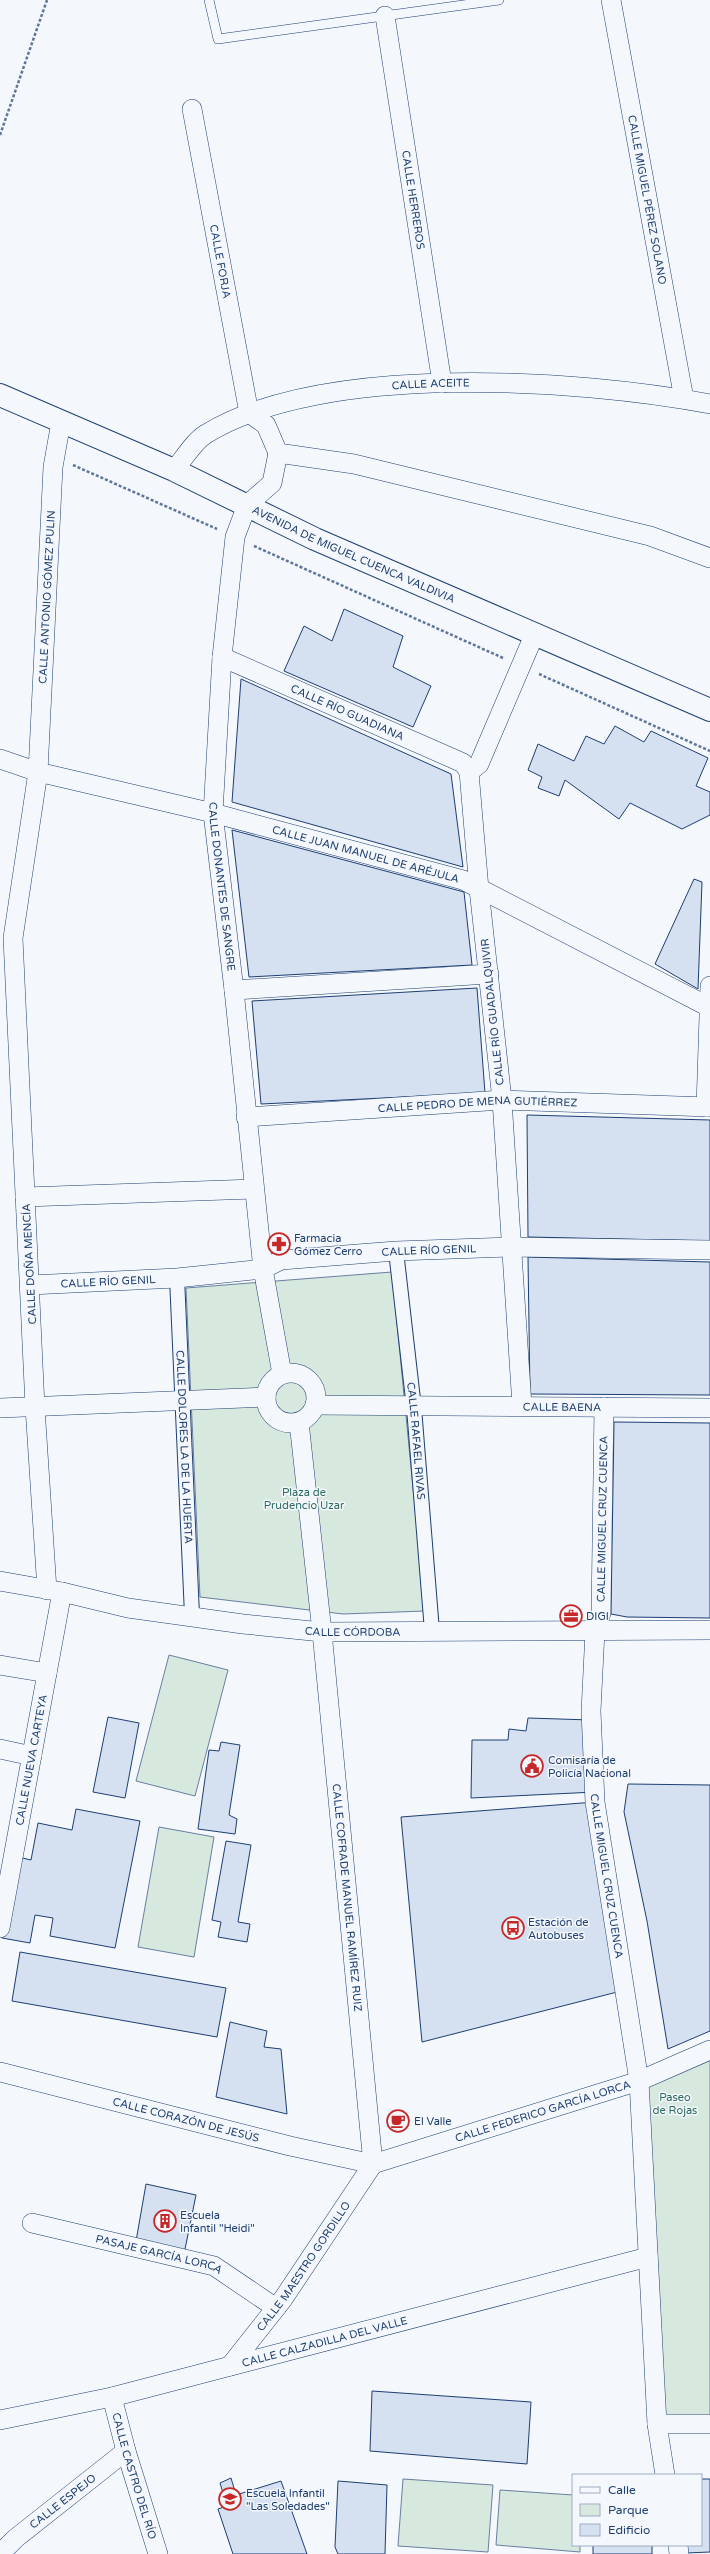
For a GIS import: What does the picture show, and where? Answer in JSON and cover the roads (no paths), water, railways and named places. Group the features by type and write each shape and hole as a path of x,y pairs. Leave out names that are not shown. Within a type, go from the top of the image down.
{"street":[{"name":"CALLE MIGUEL PÉREZ SOLANO","path":"611,0 684,399"},
{"name":"CALLE HERREROS","path":"384,16 442,383"},
{"name":"CALLE FORJA","path":"192,109 249,413"},
{"name":"CALLE ACEITE","path":"174,470 204,435 249,413 278,404 346,390 442,383 550,384 684,399 710,404"},
{"name":"AVENIDA DE MIGUEL CUENCA VALDIVIA","path":"0,395 174,470 315,539 710,710"},
{"path":"247,505 272,483 278,453 266,425 249,413"},
{"name":"CALLE ANTONIO GÓMEZ PULIN","path":"13,938 38,772 53,467 57,457 61,422"},
{"path":"278,453 354,464 650,536 710,558"},
{"name":"CALLE DONANTES DE SANGRE","path":"247,505 235,538 222,657 213,813 234,990 263,1269 282,1374"},
{"path":"469,772 479,764 535,633"},
{"name":"CALLE RÍO GUADIANA","path":"222,657 463,763 469,772"},
{"name":"CALLE JUAN MANUEL DE ARÉJULA","path":"0,759 38,772 213,813 462,880 709,1007"},
{"name":"CALLE RÍO GUADALQUIVIR","path":"469,772 479,889 502,1100 513,1247 522,1406"},
{"name":"CALLE DOÑA MENCÍA","path":"13,938 35,1407 54,1591"},
{"path":"234,990 489,974"},
{"path":"708,1107 710,986"},
{"name":"CALLE PEDRO DE MENA GUTIÉRREZ","path":"246,1116 502,1100 708,1107"},
{"path":"25,1197 254,1189"},
{"name":"CALLE RÍO GENIL","path":"30,1285 177,1278 263,1269 281,1260 396,1251 513,1247 710,1250"},
{"name":"CALLE RAFAEL RIVAS","path":"396,1251 414,1408 432,1631"},
{"name":"CALLE DOLORES LA DE LA HUERTA","path":"177,1278 192,1615"},
{"path":"298,1373 311,1382 315,1389 315,1405 309,1415 299,1422 283,1422 276,1418 267,1405 266,1397 270,1383 282,1374 298,1373"},
{"path":"0,1408 266,1397"},
{"name":"CALLE BAENA","path":"315,1405 414,1408 522,1406 710,1408"},
{"name":"CALLE MIGUEL CRUZ CUENCA","path":"604,1407 601,1614 594,1630 591,1711 595,1802 639,2081"},
{"path":"299,1422 322,1632"},
{"name":"CALLE CÓRDOBA","path":"0,1581 54,1591 128,1608 192,1615 243,1624 322,1632 710,1630"},
{"name":"CALLE NUEVA CARTEYA","path":"0,1926 8,1838 32,1756 47,1673 54,1591"},
{"name":"CALLE COFRADE MANUEL RAMÍREZ RUIZ","path":"322,1632 373,2164"},
{"path":"0,1665 47,1673"},
{"path":"0,1749 32,1756"},
{"name":"CALLE FEDERICO GARCÍA LORCA","path":"373,2164 639,2081 710,2050"},
{"name":"CALLE CORAZÓN DE JESÚS","path":"0,2072 290,2146 373,2164"},
{"path":"639,2081 657,2424 665,2474"},
{"name":"CALLE MAESTRO GORDILLO","path":"230,2366 276,2308 373,2164"},
{"name":"PASAJE GARCÍA LORCA","path":"32,2223 214,2266 276,2308"},
{"name":"CALLE CALZADILLA DEL VALLE","path":"0,2420 112,2397 648,2257"},
{"name":"CALLE CASTRO DEL RÍO","path":"112,2397 126,2451 158,2554"},
{"path":"657,2424 710,2424"},
{"name":"CALLE ESPEJO","path":"0,2554 18,2546 126,2451"}],"lane":[{"path":"208,0 218,39 499,0"}],"place":[{"name":"Farmacia Gómez Cerro","path":"279,1244"},
{"name":"DIGI","path":"571,1616"},
{"name":"Comisaría de Policía Nacional","path":"532,1766"},
{"name":"Estación de Autobuses","path":"513,1928"},
{"name":"El Valle","path":"398,2121"},
{"name":"Escuela Infantil \"Heidi\"","path":"165,2221"},
{"name":"Escuela Infantil \"Las Soledades\"","path":"230,2499"}],"park label":[{"name":"Plaza de Prudencio Uzar","path":"304,1498"},
{"name":"Paseo de Rojas","path":"675,2103"}]}
